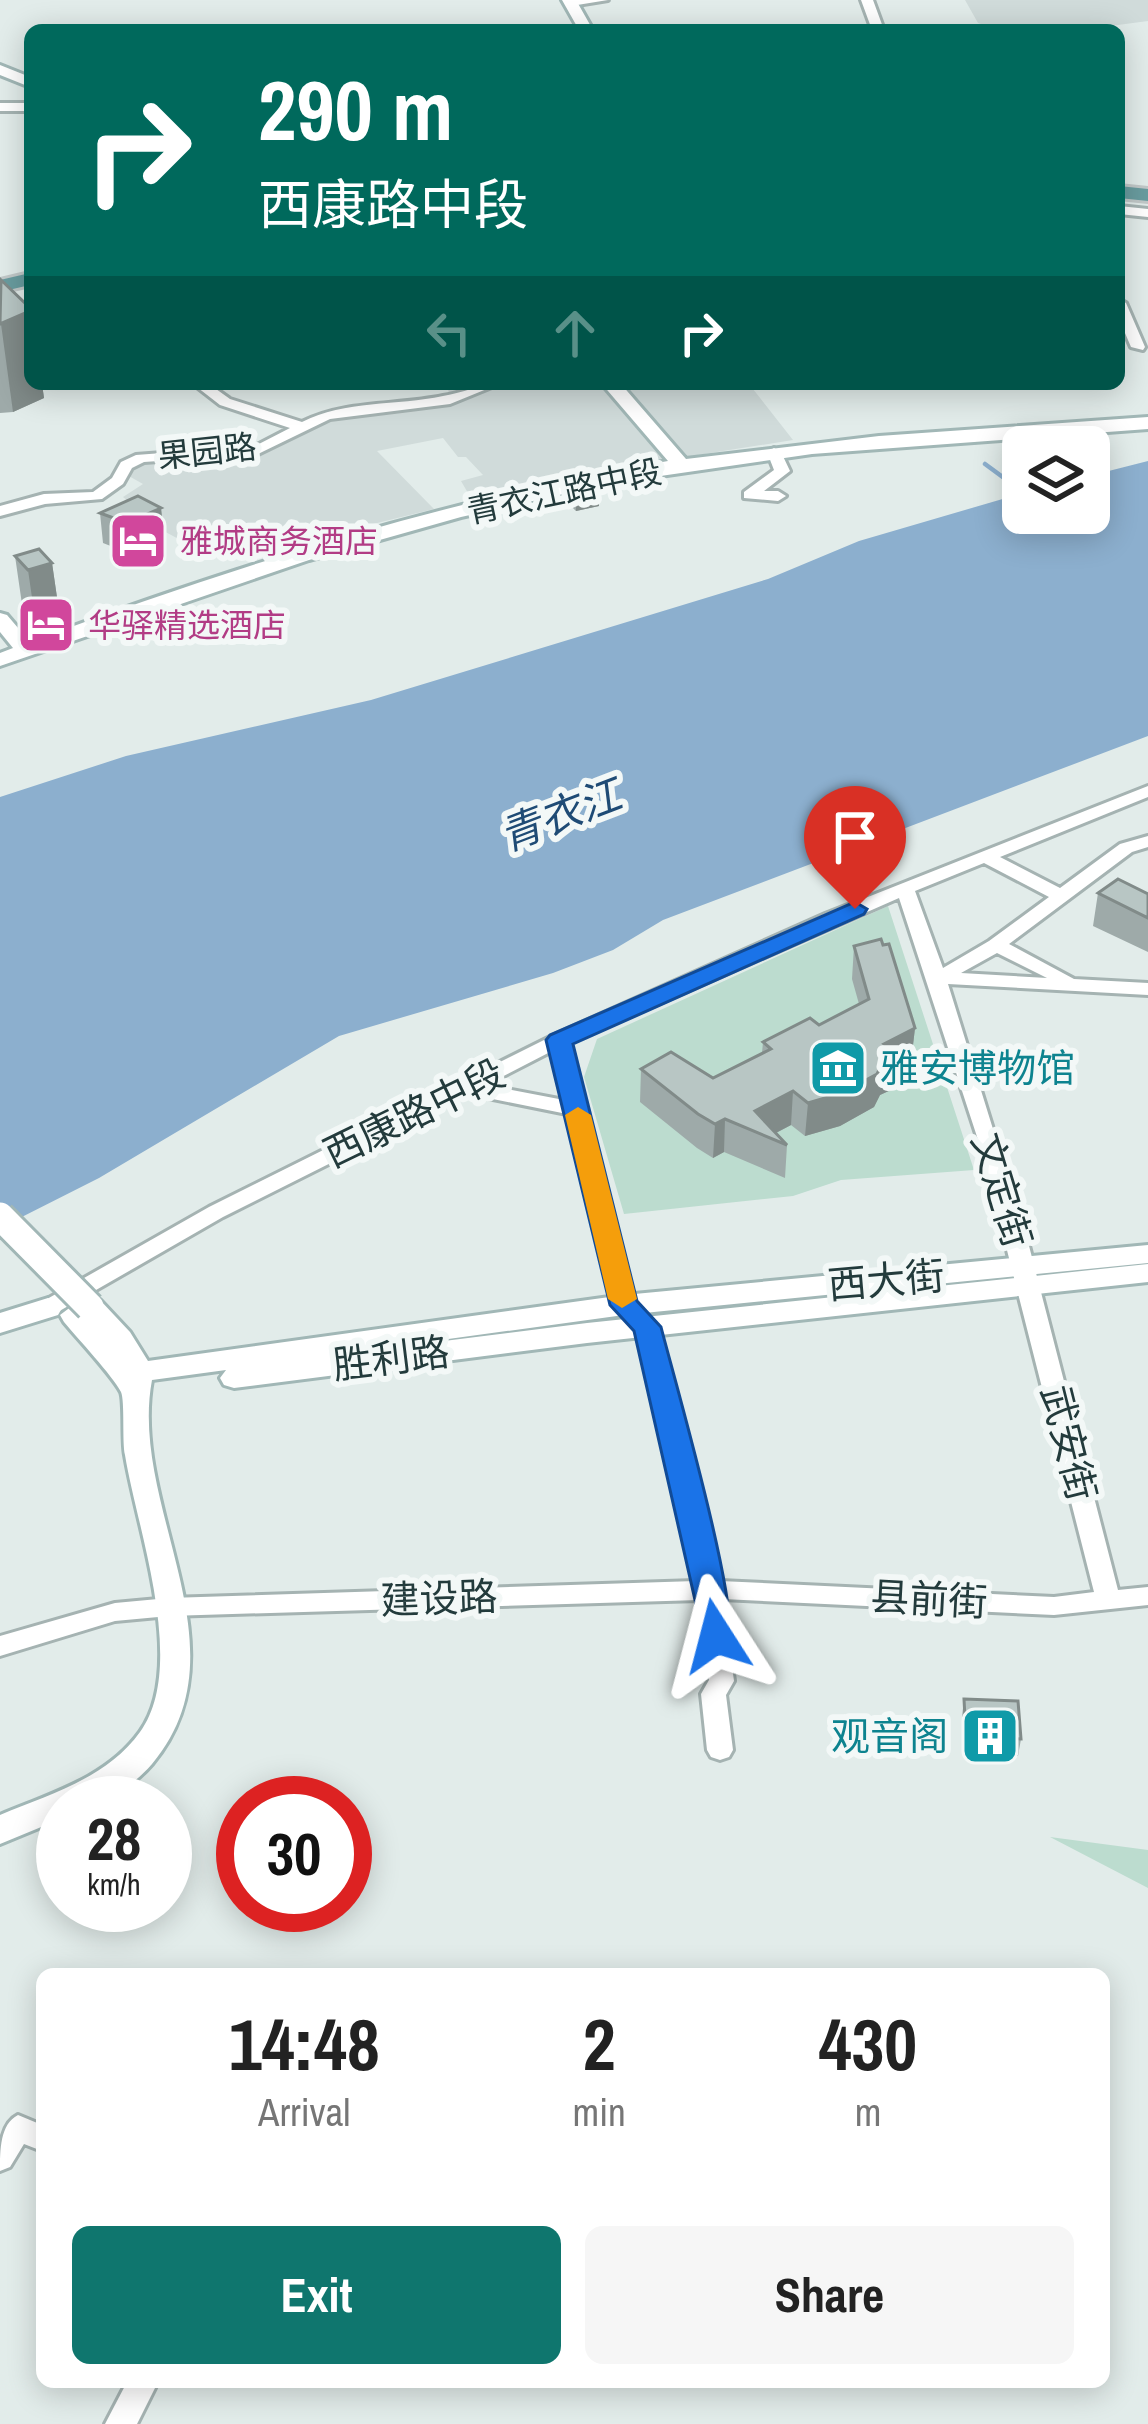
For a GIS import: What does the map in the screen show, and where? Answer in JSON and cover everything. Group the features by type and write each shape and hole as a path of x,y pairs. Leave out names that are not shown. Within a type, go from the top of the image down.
{"main road":[{"path":"616,390 682,466"},
{"name":"青衣江路中段","path":"0,660 229,575 587,483 774,452 1148,423"},
{"path":"0,619 26,650"},
{"path":"0,1216 132,1380 139,1450 177,1660 168,1709 153,1740 131,1765 0,1830"},
{"path":"0,1240 75,1304"},
{"name":"西大街","path":"647,1327 1028,1276 1148,1254"},
{"name":"西大街","path":"624,1305 1028,1276 1148,1273"},
{"path":"0,1323 75,1304"},
{"name":"胜利路","path":"132,1380 624,1305"},
{"name":"胜利路","path":"132,1380 647,1327"}],"street":[{"path":"570,2 602,0"},
{"path":"1125,316 1138,347"},
{"path":"208,390 225,402 303,427"},
{"name":"果园路","path":"0,511 44,500 97,496 118,481 126,465 141,458 257,450 344,411 450,400 476,390"},
{"path":"774,452 782,471 748,495 778,496"},
{"name":"西康路中段","path":"75,1304 216,1211 471,1088 559,1040 905,889 1148,791"},
{"path":"939,977 996,945 1126,848 1148,841"},
{"path":"986,857 1061,896"},
{"name":"文定街","path":"905,889 939,977 1028,1276"},
{"path":"996,945 1072,983"},
{"path":"939,977 1148,989"},
{"path":"559,1040 624,1305 647,1327 710,1590 722,1682 713,1694 720,1750"},
{"path":"471,1088 576,1109"},
{"name":"武安街","path":"1028,1276 1108,1600"},
{"name":"县前街","path":"710,1590 1054,1606 1148,1596"},
{"name":"建设路","path":"0,1646 115,1612 169,1607 710,1590"},
{"path":"0,2158 18,2128 36,2136"},
{"path":"120,2424 140,2388"}],"shaded area":[{"path":"965,0 1148,0 1148,21 978,23"},
{"path":"448,390 754,390 793,440 468,493 461,481 483,475 466,457 458,457 443,438 377,451 434,509 288,545 265,527 244,530 203,552 158,528 123,497 143,484 127,475 141,460 205,460 262,452 329,418 450,399"}],"green space":[{"path":"888,906 974,1170 841,1180 793,1196 624,1214 584,1077 597,1039"},
{"path":"1050,1837 1148,1850 1148,1888"}],"water":[{"name":"青衣江","path":"1148,461 1148,736 663,920 613,950 553,973 339,1036 99,1178 0,1228 0,797 126,756 371,700 768,579 859,541 1002,499 1002,534 1110,534 1110,471"}],"building":[{"path":"1,280 24,302 24,314 0,324"},
{"path":"587,478 599,490 576,496 564,483"},
{"path":"138,496 161,508 127,523 100,513"},
{"path":"39,549 52,563 28,570 15,556"},
{"path":"1118,879 1148,894 1148,918 1098,893"},
{"path":"881,939 883,945 889,944 915,1028 884,1044 898,1054 883,1062 877,1074 842,1093 808,1103 793,1091 755,1111 787,1145 725,1119 715,1124 641,1069 671,1052 713,1078 771,1049 763,1042 810,1018 819,1025 869,999 854,946"},
{"path":"964,1699 1018,1701 1021,1739 966,1737"}],"waterway":[{"path":"985,464 1002,477"}],"slow traffic":[{"path":"578,1115 622,1299"}],"place":[{"name":"雅城商务酒店","path":"138,541"},
{"name":"华驿精选酒店","path":"46,625"},
{"name":"雅安博物馆","path":"838,1068"},
{"name":"观音阁","path":"990,1736"}],"route":[{"path":"716,1636 710,1590 647,1327 624,1305 559,1040 855,909"}]}
